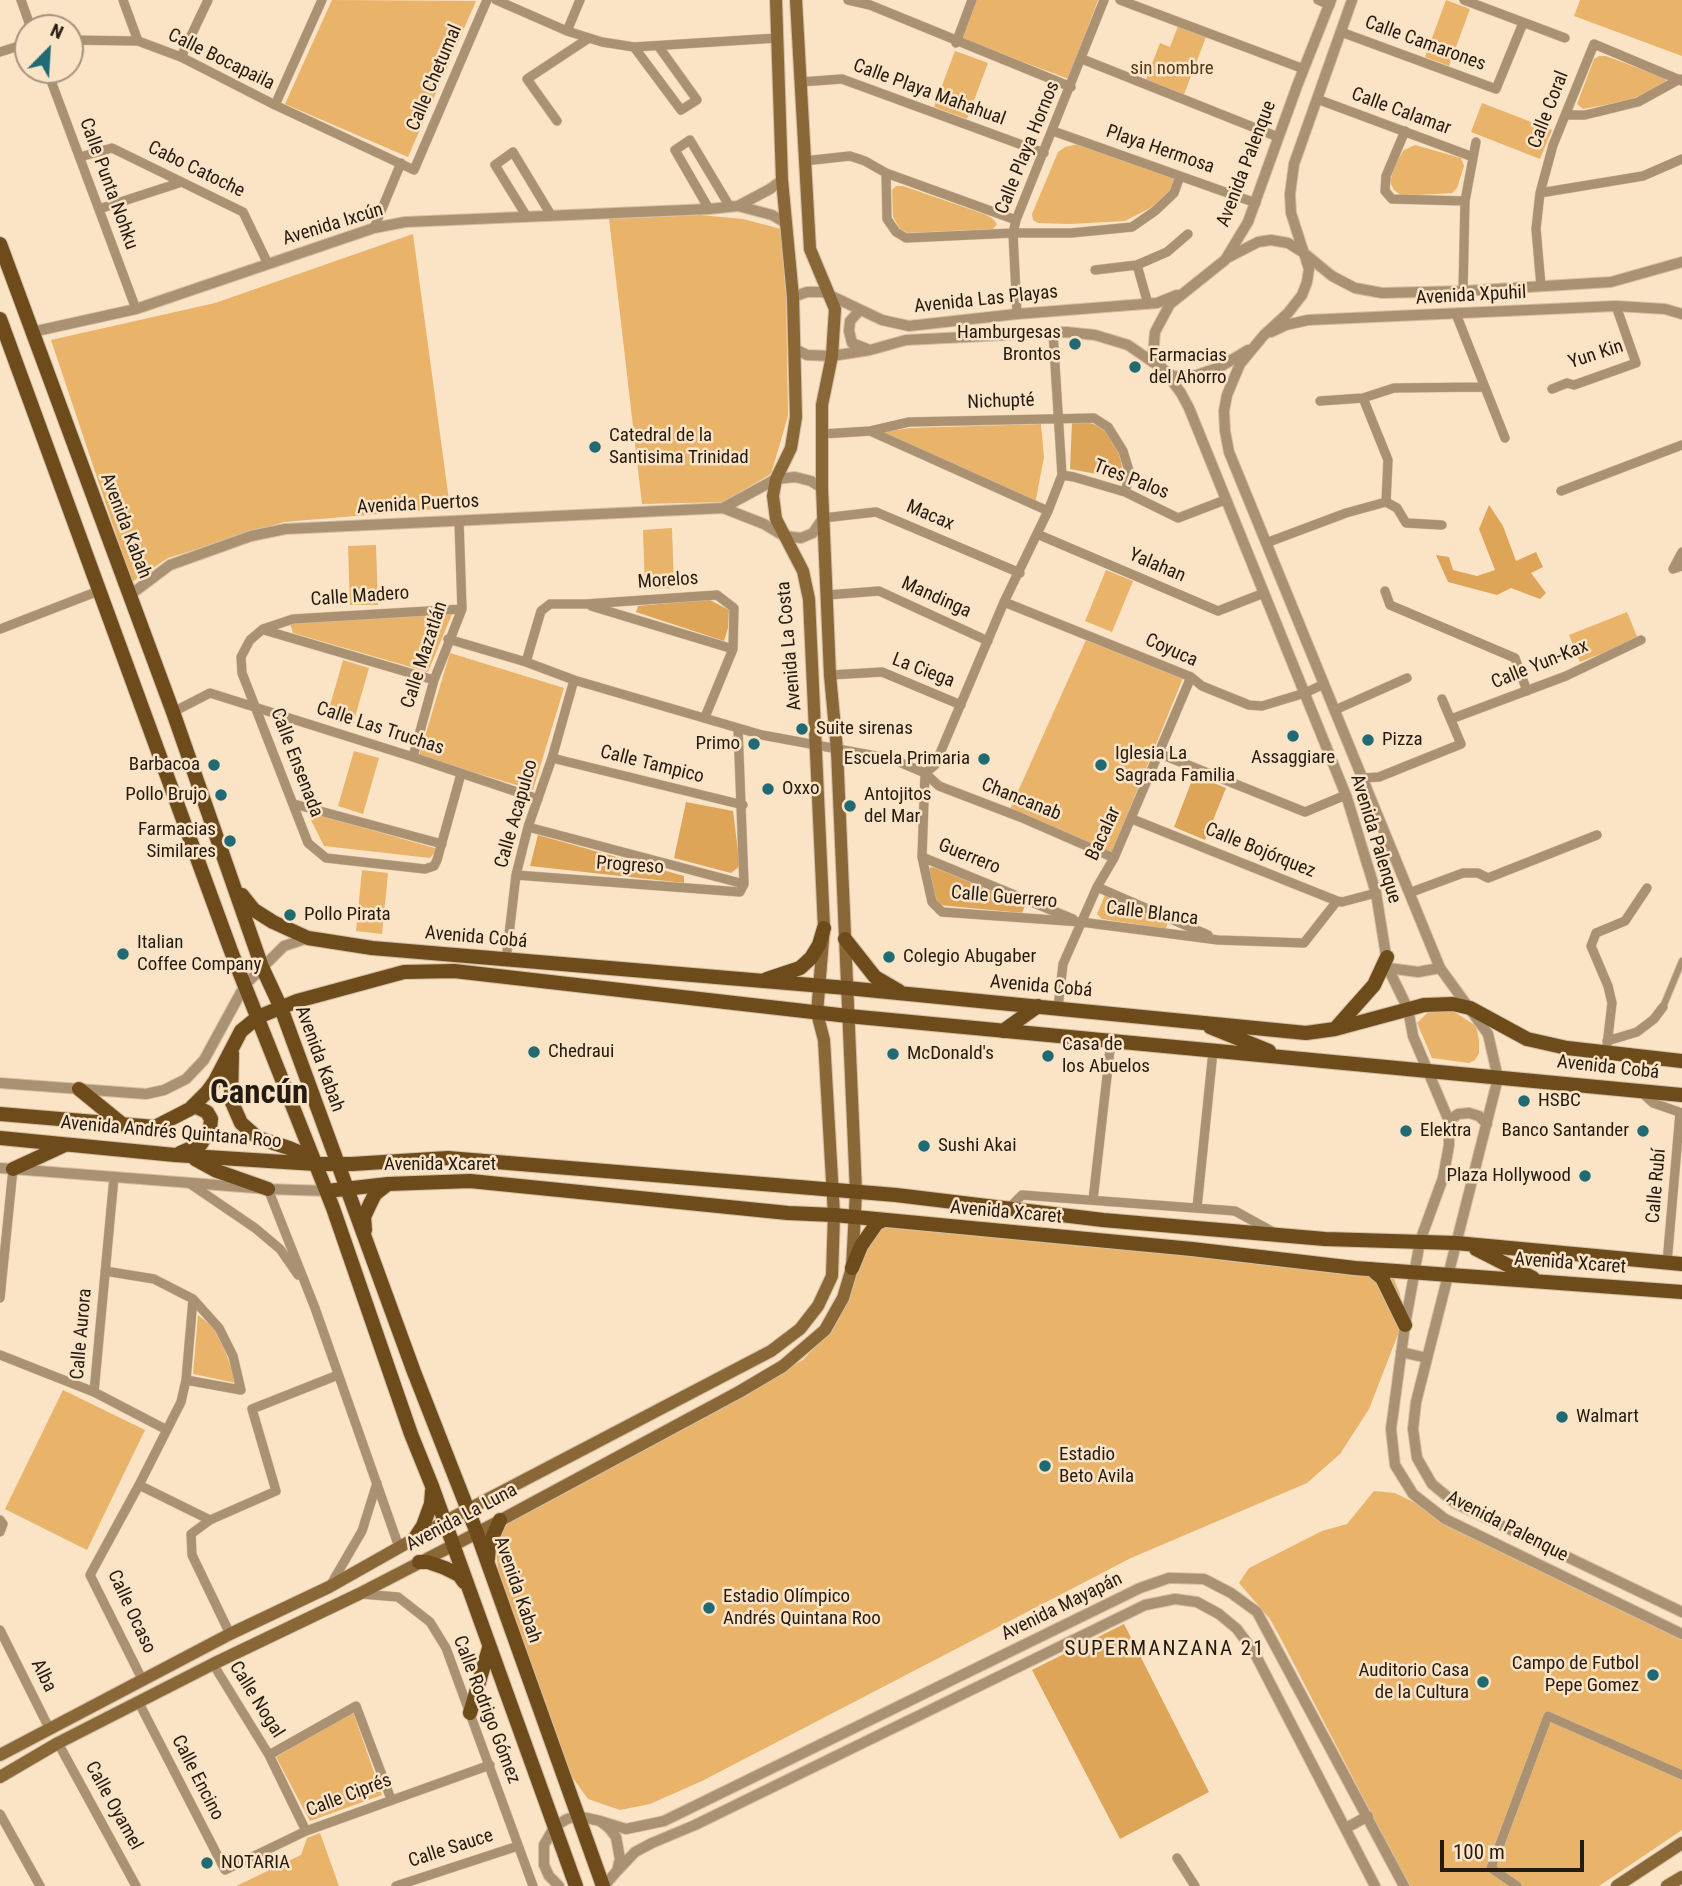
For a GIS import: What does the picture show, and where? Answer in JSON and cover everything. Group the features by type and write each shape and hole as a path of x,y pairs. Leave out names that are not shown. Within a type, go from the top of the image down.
{"main road":[{"name":"Avenida La Costa","path":"776,0 782,180 793,297 796,417 791,448 776,479 773,496 776,519 803,571 809,599 824,926 817,1013 824,1040 834,1215"},
{"path":"796,0 810,249 835,309 832,356"},
{"path":"782,180 793,177 805,180"},
{"name":"Avenida Kabah","path":"0,244 173,712 262,967 281,1008 327,1138 477,1533 603,1886"},
{"name":"Avenida Kabah","path":"0,319 245,985 327,1191 411,1434 576,1886"},
{"name":"Avenida La Costa","path":"832,356 822,405 822,488 830,675 837,750 856,1217"},
{"name":"Avenida Cobá","path":"236,887 254,910 307,938 369,948 847,988 1306,1032 1444,1003 1470,1008 1527,1039 1567,1048 1607,1047 1682,1061"},
{"path":"757,981 800,968 811,958 819,945 824,926 844,923"},
{"path":"845,939 875,977 903,994"},
{"path":"424,953 454,971"},
{"path":"1335,1028 1374,985 1387,963"},
{"name":"Avenida Cobá","path":"281,1008 333,990 404,972 454,971 817,1013 1682,1095"},
{"path":"642,992 696,976"},
{"path":"1003,1031 1038,1006"},
{"name":"Avenida Andrés Quintana Roo","path":"0,1114 155,1127 194,1106 215,1081 241,1031 258,1017 281,1008"},
{"path":"1196,1021 1283,1057"},
{"path":"232,1048 231,1100 240,1123 258,1138 303,1154 316,1164"},
{"path":"79,1090 122,1124"},
{"path":"175,1155 201,1144 210,1128 211,1119 207,1112 194,1106"},
{"name":"Avenida Andrés Quintana Roo","path":"0,1138 175,1155 339,1164"},
{"path":"6,1168 68,1144"},
{"path":"191,1156 218,1171 268,1189"},
{"name":"Avenida Xcaret","path":"339,1164 448,1158 856,1192 1103,1220 1325,1239 1463,1244 1675,1264"},
{"path":"470,1181 548,1168"},
{"name":"Avenida Xcaret","path":"327,1191 388,1184 470,1181 1192,1249 1413,1273 1682,1292"},
{"path":"366,1242 364,1217 375,1194 388,1184"},
{"name":"Avenida La Luna","path":"0,1755 230,1634 329,1587 444,1522 771,1351 800,1329 818,1306 832,1276 834,1215"},
{"name":"Avenida La Luna","path":"0,1777 58,1743 477,1533 783,1366 825,1330 843,1298 852,1268 856,1217"},
{"path":"852,1268 861,1246 877,1223 884,1220"},
{"path":"1192,1249 1257,1233"},
{"path":"1463,1244 1538,1282"},
{"path":"1371,1269 1382,1278 1405,1325"},
{"path":"825,1291 843,1298"},
{"path":"548,1467 550,1480 559,1489"},
{"path":"415,1538 423,1526 432,1486"},
{"path":"488,1567 489,1545 500,1520"},
{"path":"419,1562 445,1568 458,1575 465,1583"},
{"path":"470,1713 489,1648"},
{"path":"1617,1886 1682,1843"},
{"path":"1667,1886 1682,1877"}],"street":[{"path":"123,0 138,41"},
{"path":"181,57 208,0"},
{"path":"275,105 322,0"},
{"name":"Calle Chetumal","path":"414,170 487,0"},
{"path":"496,0 567,31 634,47 777,38"},
{"path":"567,31 580,0"},
{"path":"848,0 870,5 956,43 1071,87"},
{"path":"956,43 972,0"},
{"name":"Calle Playa Hornos","path":"1017,314 1013,233 1016,220 1104,0"},
{"path":"1120,0 1304,69"},
{"path":"1318,0 1331,2"},
{"name":"Avenida Palenque","path":"1352,0 1294,164 1290,194 1291,213 1309,269 1307,282 1302,295 1288,313 1264,335 1240,364 1224,411 1229,452 1409,893 1440,968 1488,1034 1498,1078 1463,1244 1449,1275 1416,1402 1413,1429 1417,1458 1432,1484 1455,1503 1682,1612"},
{"path":"1464,0 1565,38"},
{"name":"Avenida Palenque","path":"1331,2 1248,222 1225,260 1170,304 1155,332 1152,350 1158,366 1181,393 1189,408 1347,798 1376,893 1387,963 1408,1009 1413,1036 1449,1121 1449,1144 1443,1178 1420,1241 1413,1273 1391,1429 1395,1465 1413,1494 1445,1519 1682,1634"},
{"name":"Calle Camarones","path":"1341,32 1496,89 1523,23"},
{"path":"557,121 527,79 589,38"},
{"name":"Calle Bocapaila","path":"84,40 138,41 181,57 275,105 414,170"},
{"name":"Calle Coral","path":"1541,286 1536,229 1539,193 1565,115 1594,44 1681,80"},
{"path":"634,47 681,110 697,100 659,47"},
{"path":"1082,59 1278,137"},
{"name":"Calle Playa Mahahual","path":"800,82 842,79 1044,153"},
{"path":"1565,115 1584,115 1638,102 1681,80"},
{"name":"Calle Punta Nohku","path":"52,84 136,309"},
{"name":"Calle Calamar","path":"1317,99 1473,157"},
{"name":"Playa Hermosa","path":"1053,131 1256,202"},
{"path":"1405,131 1385,176 1385,191 1392,199 1465,201"},
{"path":"709,209 676,150 690,140 734,206"},
{"name":"Calle Calamar","path":"1463,291 1465,201 1476,142"},
{"name":"Cabo Catoche","path":"80,157 112,148 243,212 268,264"},
{"path":"527,217 495,164 513,152 551,215"},
{"path":"804,160 850,156 886,173 1016,220"},
{"path":"1539,193 1643,176 1682,159"},
{"path":"374,228 401,163"},
{"path":"886,173 887,219 895,232 906,238 1071,233 1132,227 1174,193 1180,176"},
{"name":"Avenida Ixcún","path":"32,332 136,309 374,228 405,222 709,209 734,206 770,189 782,180"},
{"path":"99,209 182,182"},
{"name":"Avenida Ixcún","path":"734,206 772,215 786,223"},
{"path":"1094,270 1137,265 1167,252 1188,234"},
{"name":"Avenida Xpuhil","path":"1225,260 1248,247 1271,240 1288,243 1332,276 1355,288 1382,293 1611,282 1682,262"},
{"path":"1137,265 1148,303"},
{"name":"Avenida Las Playas","path":"793,297 812,292 830,295 882,320 909,327 1017,314 1157,303 1186,291"},
{"name":"Avenida Xpuhil","path":"1264,335 1286,325 1308,320 1616,306 1665,309 1682,314"},
{"name":"Yun Kin","path":"1552,388 1567,383 1574,385 1636,363 1616,306"},
{"path":"860,310 850,321 849,331 852,343 870,350"},
{"path":"1456,314 1505,438"},
{"name":"Avenida Las Playas","path":"794,349 807,355 832,356 870,350 906,340 1066,332 1094,335 1128,345 1158,366"},
{"path":"925,773 935,765 1004,602 1048,512 1062,475 1053,333"},
{"path":"1158,366 1172,376 1198,375 1237,357 1264,335"},
{"path":"1320,401 1363,398 1394,388 1483,387"},
{"path":"1363,398 1388,460 1386,502"},
{"name":"Nichupté","path":"822,434 870,431 909,422 1094,418 1108,427 1123,451 1130,474 1125,492"},
{"path":"870,431 1048,512"},
{"path":"1561,491 1682,444"},
{"name":"Tres Palos","path":"1062,475 1125,492 1178,517 1226,500"},
{"path":"776,479 795,477 811,481 822,488"},
{"name":"Avenida Puertos","path":"723,508 776,479"},
{"path":"1266,543 1346,513 1386,502 1397,508 1406,523 1442,525"},
{"name":"Avenida Puertos","path":"130,595 170,565 251,536 285,529 723,508 764,524 784,536"},
{"name":"Macax","path":"823,518 876,512 1020,573"},
{"path":"784,536 801,538 813,533 823,518"},
{"name":"Calle Mazatlán","path":"413,757 434,680 462,609 459,521"},
{"name":"Yalahan","path":"1037,534 1218,611 1264,593"},
{"path":"1682,551 1673,569 1682,566"},
{"path":"0,629 100,590"},
{"name":"Mandinga","path":"827,594 879,591 988,641"},
{"path":"1385,591 1390,605 1515,658 1527,691"},
{"name":"Morelos","path":"526,662 541,611 550,604 717,595 734,608 733,649 705,717"},
{"name":"Coyuca","path":"1004,602 1191,677 1202,686 1249,705 1262,706 1305,693 1324,684"},
{"path":"586,604 733,649"},
{"name":"Calle Madero","path":"250,640 263,629 293,619 462,609"},
{"path":"263,629 434,680"},
{"path":"448,639 526,662 574,680 738,728 817,745"},
{"name":"Calle Ensenada","path":"250,640 241,657 242,673 308,843 326,858 425,869 434,866 461,774"},
{"name":"Calle Yun-Kax","path":"1451,719 1566,676 1642,640"},
{"name":"La Ciega","path":"830,675 883,672 961,705"},
{"name":"Bacalar","path":"1058,1008 1063,964 1097,887 1132,819 1191,677"},
{"path":"1335,710 1407,678"},
{"name":"Calle Acapulco","path":"506,960 516,875 528,827 552,758 574,680"},
{"name":"Calle Las Truchas","path":"173,712 210,693 538,799"},
{"path":"1362,778 1379,777 1461,744 1442,699"},
{"path":"528,827 742,888 743,805 738,728"},
{"name":"Chancanab","path":"817,745 892,760 925,773 939,786 1020,817 1114,858"},
{"path":"1158,752 1305,812 1341,797 1347,798"},
{"name":"Calle Tampico","path":"552,758 743,805"},
{"name":"Calle Guerrero","path":"925,773 922,857 932,902 942,912 1081,922"},
{"path":"294,804 442,844"},
{"name":"Calle Bojórquez","path":"1132,819 1337,901"},
{"path":"1409,893 1463,873 1478,873 1488,878 1597,835"},
{"name":"Guerrero","path":"922,857 1081,922"},
{"name":"Progreso","path":"516,875 742,888"},
{"name":"Calle Blanca","path":"1097,887 1218,940"},
{"path":"1607,1047 1612,1003 1608,986 1591,946 1597,933 1625,921 1647,888"},
{"path":"1337,901 1376,893"},
{"name":"Calle Blanca","path":"1081,922 1218,940 1304,943 1337,901"},
{"name":"Avenida Andrés Quintana Roo","path":"0,1083 146,1094 164,1090 186,1079 209,1052 245,985 284,946 307,938"},
{"path":"1607,1047 1637,1032 1654,1019 1663,1007 1682,961"},
{"path":"1387,963 1419,972 1440,968"},
{"path":"1093,1200 1111,1041"},
{"path":"1197,1208 1213,1051"},
{"path":"1640,1091 1653,1102 1681,1113"},
{"path":"1449,1121 1458,1114 1469,1113 1479,1116 1487,1124"},
{"name":"Calle Rubí","path":"1675,1264 1681,1113"},
{"path":"0,1298 6,1168 268,1189 327,1191"},
{"name":"Calle Aurora","path":"0,1354 94,1392 114,1177"},
{"path":"188,1182 255,1228 280,1249 298,1275 315,1308"},
{"path":"268,1189 315,1308 399,1547"},
{"path":"1008,1209 1022,1195 1235,1210 1280,1235"},
{"path":"105,1270 154,1279 193,1299 219,1328 233,1356 241,1391 186,1380"},
{"name":"Calle Ocaso","path":"143,1681 90,1575 181,1402 186,1380 193,1299"},
{"path":"1401,1352 1427,1358"},
{"path":"230,1634 192,1555 191,1534 209,1520 276,1491 252,1409 338,1375"},
{"path":"94,1392 167,1430"},
{"path":"329,1587 362,1531 377,1483"},
{"path":"139,1485 209,1520"},
{"path":"0,1520 3,1524 0,1532"},
{"path":"1556,1573 1564,1555"},
{"name":"Avenida Mayapán","path":"578,1816 626,1829 664,1821 1140,1588 1169,1578 1204,1579 1231,1593 1257,1612 1404,1886"},
{"name":"Calle Rodrigo Gómez","path":"359,1594 398,1597 430,1622 446,1648 535,1886"},
{"name":"Avenida Mayapán","path":"603,1886 635,1852 652,1843 695,1825 1145,1605 1175,1599 1197,1602 1219,1614 1237,1629 1254,1652 1375,1886"},
{"name":"Alba","path":"1,1636 50,1730"},
{"name":"Calle Nogal","path":"213,1664 269,1755 306,1831"},
{"name":"Calle Encino","path":"139,1703 225,1870"},
{"name":"Calle Nogal","path":"269,1755 356,1706 391,1799"},
{"path":"898,1706 906,1721"},
{"path":"1517,1886 1491,1868 1548,1716 1682,1775"},
{"name":"Calle Oyamel","path":"58,1743 136,1886"},
{"name":"Calle Ciprés","path":"225,1870 306,1831 490,1765"},
{"path":"0,1814 40,1886"},
{"path":"535,1886 544,1865 544,1845 555,1826 578,1816"},
{"path":"1346,1828 1368,1816"},
{"path":"600,1821 616,1837 620,1859 617,1871"},
{"path":"646,1826 647,1837 652,1843"},
{"name":"Calle Sauce","path":"396,1886 420,1882 518,1846"},
{"path":"1177,1858 1195,1886"},
{"path":"544,1865 549,1876 559,1886"}],"green space":[{"path":"332,0 476,1 408,157 285,104"},
{"path":"974,0 1098,0 1069,79 961,39"},
{"path":"1446,0 1470,9 1449,66 1425,57"},
{"path":"1580,0 1682,0 1682,56 1574,16"},
{"name":"sin nombre","path":"1178,26 1206,37 1183,97 1145,82 1160,43 1170,47"},
{"path":"955,51 988,63 967,119 934,107"},
{"path":"1606,56 1665,78 1666,81 1649,92 1626,101 1583,109 1577,104 1594,59"},
{"path":"1482,103 1552,130 1540,159 1471,132"},
{"path":"1078,144 1173,178 1170,191 1152,207 1125,221 1038,223 1033,220 1032,214 1058,152"},
{"path":"1415,145 1461,158 1464,166 1457,188 1452,193 1402,196 1394,190 1390,182 1395,164 1404,150"},
{"path":"896,186 903,186 984,214 997,224 993,229 908,233 900,229 893,217 892,190"},
{"path":"701,215 743,219 785,230 788,416 771,474 723,502 642,504 609,219"},
{"path":"413,234 450,508 284,522 168,558 132,582 51,340 215,303"},
{"path":"1041,424 1044,457 1035,504 880,432 910,428"},
{"path":"672,528 674,588 645,589 643,530"},
{"path":"376,545 378,605 350,605 348,546"},
{"path":"1106,570 1133,581 1112,632 1085,621"},
{"path":"1627,612 1638,639 1580,662 1569,635"},
{"path":"452,614 428,672 293,633 290,623"},
{"path":"1086,640 1183,678 1112,852 1010,809"},
{"path":"450,653 564,688 533,790 419,756"},
{"path":"343,660 369,668 353,724 327,716"},
{"path":"354,751 379,758 363,814 338,806"},
{"path":"315,814 438,849 430,858 324,846 310,818"},
{"path":"362,870 388,873 382,934 356,931"},
{"path":"1105,895 1168,921 1166,929 1102,919 1097,914"},
{"path":"1453,1011 1476,1026 1479,1053 1475,1060 1469,1063 1432,1058 1417,1023 1427,1013"},
{"path":"886,1224 1393,1276 1400,1294 1404,1319 1369,1409 1340,1454 1307,1483 1131,1558 702,1781 650,1804 620,1810 588,1799 572,1777 500,1587 496,1550 502,1528 515,1516 803,1360 824,1337 874,1228"},
{"path":"198,1315 213,1327 226,1353 236,1383 193,1374"},
{"path":"63,1390 145,1430 87,1550 5,1509"},
{"path":"1374,1491 1395,1493 1682,1634 1682,1830 1599,1886 1409,1886 1270,1619 1239,1583 1249,1568 1322,1531 1347,1524"},
{"path":"353,1712 382,1795 310,1821 276,1757"},
{"path":"320,1833 339,1886 236,1886 301,1855 307,1838"}],"shaded area":[{"path":"1072,422 1087,422 1101,427 1114,441 1121,460 1123,479 1070,469"},
{"path":"1489,505 1503,526 1516,561 1536,552 1543,567 1531,573 1546,593 1540,599 1511,588 1497,595 1448,582 1436,555 1449,557 1453,570 1477,576 1495,570 1479,529"},
{"path":"708,599 729,610 724,641 636,612 638,606"},
{"path":"1194,775 1226,788 1205,840 1174,827"},
{"path":"686,802 733,811 740,866 731,873 674,858"},
{"path":"538,835 684,876 684,883 530,866"},
{"path":"934,867 1014,900 1025,906 1022,913 939,905 933,897 928,868"},
{"path":"1124,1624 1209,1792 1120,1839 1032,1670"}],"place":[{"name":"Hamburgesas Brontos","path":"1075,344"},
{"name":"Farmacias del Ahorro","path":"1135,367"},
{"name":"Catedral de la Santisima Trinidad","path":"595,447"},
{"name":"Suite sirenas","path":"802,729"},
{"name":"Assaggiare","path":"1293,736"},
{"name":"Pizza","path":"1368,740"},
{"name":"Primo","path":"754,744"},
{"name":"Escuela Primaria","path":"984,759"},
{"name":"Barbacoa","path":"214,765"},
{"name":"Iglesia La Sagrada Familia","path":"1101,765"},
{"name":"Oxxo","path":"768,789"},
{"name":"Pollo Brujo","path":"221,795"},
{"name":"Antojitos del Mar","path":"850,806"},
{"name":"Farmacias Similares","path":"230,841"},
{"name":"Pollo Pirata","path":"290,915"},
{"name":"Italian Coffee Company","path":"123,954"},
{"name":"Colegio Abugaber","path":"889,957"},
{"name":"Chedraui","path":"534,1052"},
{"name":"McDonald's","path":"893,1054"},
{"name":"Casa de los Abuelos","path":"1048,1056"},
{"name":"HSBC","path":"1524,1101"},
{"name":"Elektra","path":"1406,1131"},
{"name":"Banco Santander","path":"1643,1131"},
{"name":"Sushi Akai","path":"924,1146"},
{"name":"Plaza Hollywood","path":"1585,1176"},
{"name":"Walmart","path":"1562,1417"},
{"name":"Estadio Beto Avila","path":"1045,1466"},
{"name":"Estadio Olímpico Andrés Quintana Roo","path":"709,1608"},
{"name":"Campo de Futbol Pepe Gomez","path":"1653,1675"},
{"name":"Auditorio Casa de la Cultura","path":"1483,1682"},
{"name":"NOTARIA","path":"207,1863"}],"district":[{"name":"Cancún","path":"259,1095"},
{"name":"SUPERMANZANA 21","path":"1165,1650"}]}
